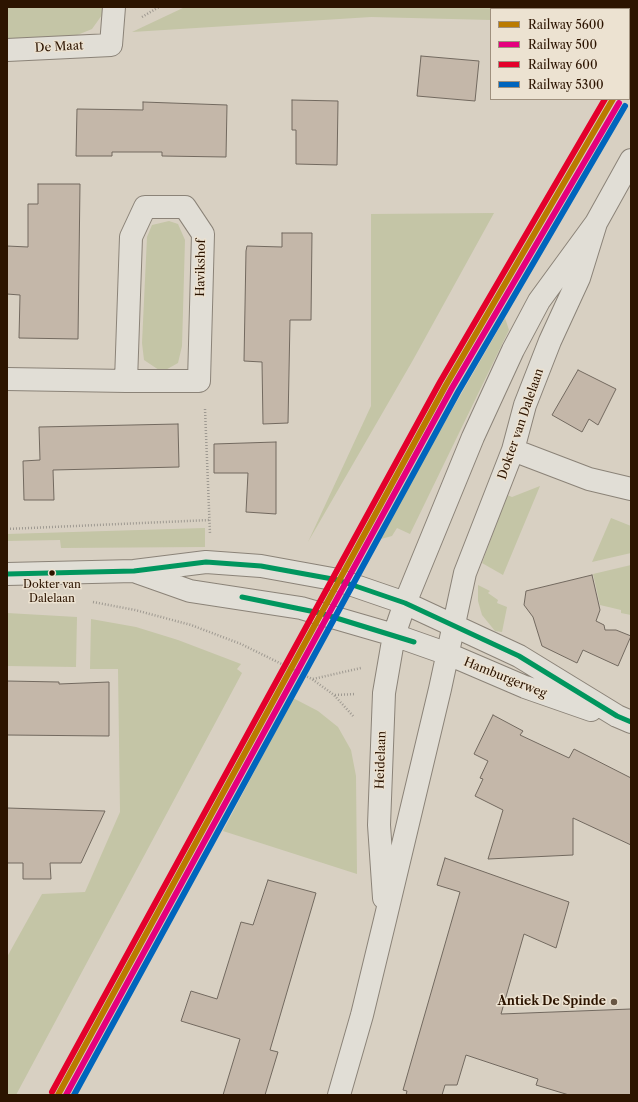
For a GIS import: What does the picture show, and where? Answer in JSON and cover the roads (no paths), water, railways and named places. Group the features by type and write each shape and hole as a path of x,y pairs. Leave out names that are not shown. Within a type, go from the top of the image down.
{"street":[{"name":"De Maat","path":"7,50 111,45 114,7"},
{"name":"Dokter van Dalelaan","path":"405,603 470,444 513,350 539,301 596,223 631,160"},
{"name":"Havikshof","path":"145,207 184,207 203,234 199,382 126,381 131,237 145,207"},
{"name":"Dokter van Dalelaan","path":"454,627 465,572 513,450 526,405 550,341 579,278 596,223"},
{"path":"7,379 126,381"},
{"path":"513,450 589,479 631,489"},
{"name":"Hamburgerweg","path":"134,571 206,562 262,566 338,580 405,603 454,627 520,656 624,719"},
{"path":"7,574 134,571"},
{"name":"Hamburgerweg","path":"134,571 190,590 301,608 394,635 448,654 525,687 584,708 624,719"},
{"name":"Heidelaan","path":"385,920 379,825 384,693 394,635 405,603"},
{"name":"Heidelaan","path":"339,1095 362,1014 454,627"}],"rail line":[{"name":"600","path":"52,1092 440,382 604,100"},
{"name":"5600","path":"58,1095 446,385 612,100"},
{"name":"500","path":"66,1095 452,388 619,103"},
{"name":"5300","path":"74,1095 458,392 625,106"}],"place":[{"name":"Dokter van Dalelaan","path":"52,573"},
{"name":"Antiek De Spinde","path":"614,1002"}]}
